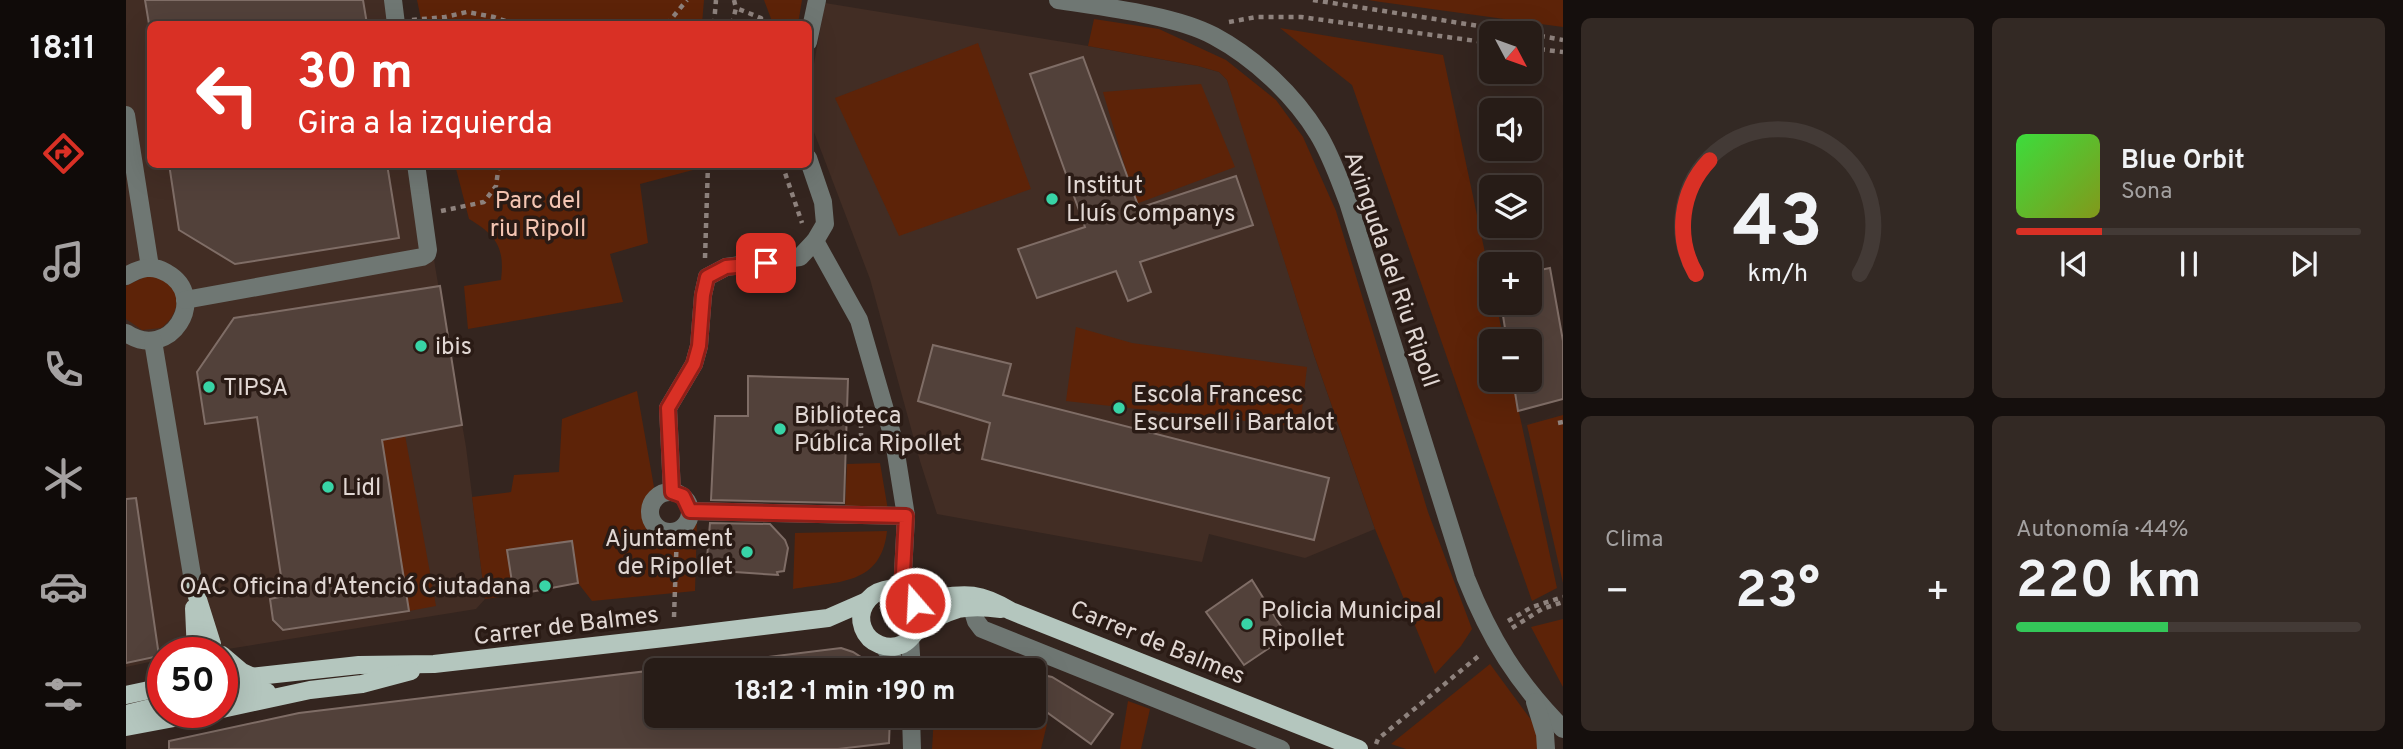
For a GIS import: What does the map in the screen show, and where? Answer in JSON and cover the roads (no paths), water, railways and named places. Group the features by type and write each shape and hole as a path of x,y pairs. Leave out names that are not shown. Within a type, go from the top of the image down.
{"main road":[{"path":"194,587 204,637"},
{"path":"867,635 861,618 867,601 883,590 907,596 918,611 919,621 913,635"},
{"name":"Carrer de Balmes","path":"907,596 937,598 975,594 990,598 1012,611 1359,749"},
{"name":"Carrer de Balmes","path":"238,678 359,665 434,664 828,618 867,601"},
{"path":"828,618 867,635 884,647 902,644 939,617 957,609 1012,611"},
{"name":"Carrer de Balmes","path":"238,706 310,690 362,684 434,664"},
{"path":"238,670 253,677"},
{"path":"238,692 310,690"},
{"path":"126,695 147,693"},
{"path":"126,714 147,701"},
{"path":"126,727 147,723"}],"street":[{"path":"393,0 396,21"},
{"path":"812,23 817,0"},
{"name":"Avinguda del Riu Ripoll","path":"1058,0 1136,13 1183,24 1213,35 1269,76 1294,102 1317,133 1330,155 1349,202 1466,578 1482,618 1495,643 1534,699 1563,729"},
{"path":"126,115 150,267"},
{"path":"185,300 422,257 427,254 417,168"},
{"path":"672,492 668,408 694,364 699,346 707,277 726,267 800,257 815,241 825,224 823,202 811,168"},
{"path":"815,241 859,320 894,440 906,516 907,596"},
{"path":"126,276 138,269 160,269 177,280 185,300 183,319 173,333 161,340 138,339 126,333"},
{"path":"153,341 194,587"},
{"path":"665,492 683,496 690,511 687,523 677,531 658,529 650,518 654,499 665,492"},
{"path":"690,511 906,516"},
{"path":"972,608 982,629 1281,749"},
{"path":"912,658 913,635"},
{"path":"884,647 892,658"},
{"name":"Avinguda del Riu Ripoll","path":"1534,699 1545,734 1546,749"},
{"path":"911,728 912,749"}],"place":[{"name":"Institut Lluís Companys","path":"1052,199"},
{"name":"ibis","path":"421,346"},
{"name":"TIPSA","path":"209,387"},
{"name":"Escola Francesc Escursell i Bartalot","path":"1119,408"},
{"name":"Biblioteca Pública Ripollet","path":"780,429"},
{"name":"Lidl","path":"328,487"},
{"name":"Ajuntament de Ripollet","path":"747,552"},
{"name":"OAC Oficina d'Atenció Ciutadana","path":"545,586"},
{"name":"Policia Municipal Ripollet","path":"1247,624"}],"park label":[{"name":"Parc del riu Ripoll","path":"538,214"}]}
